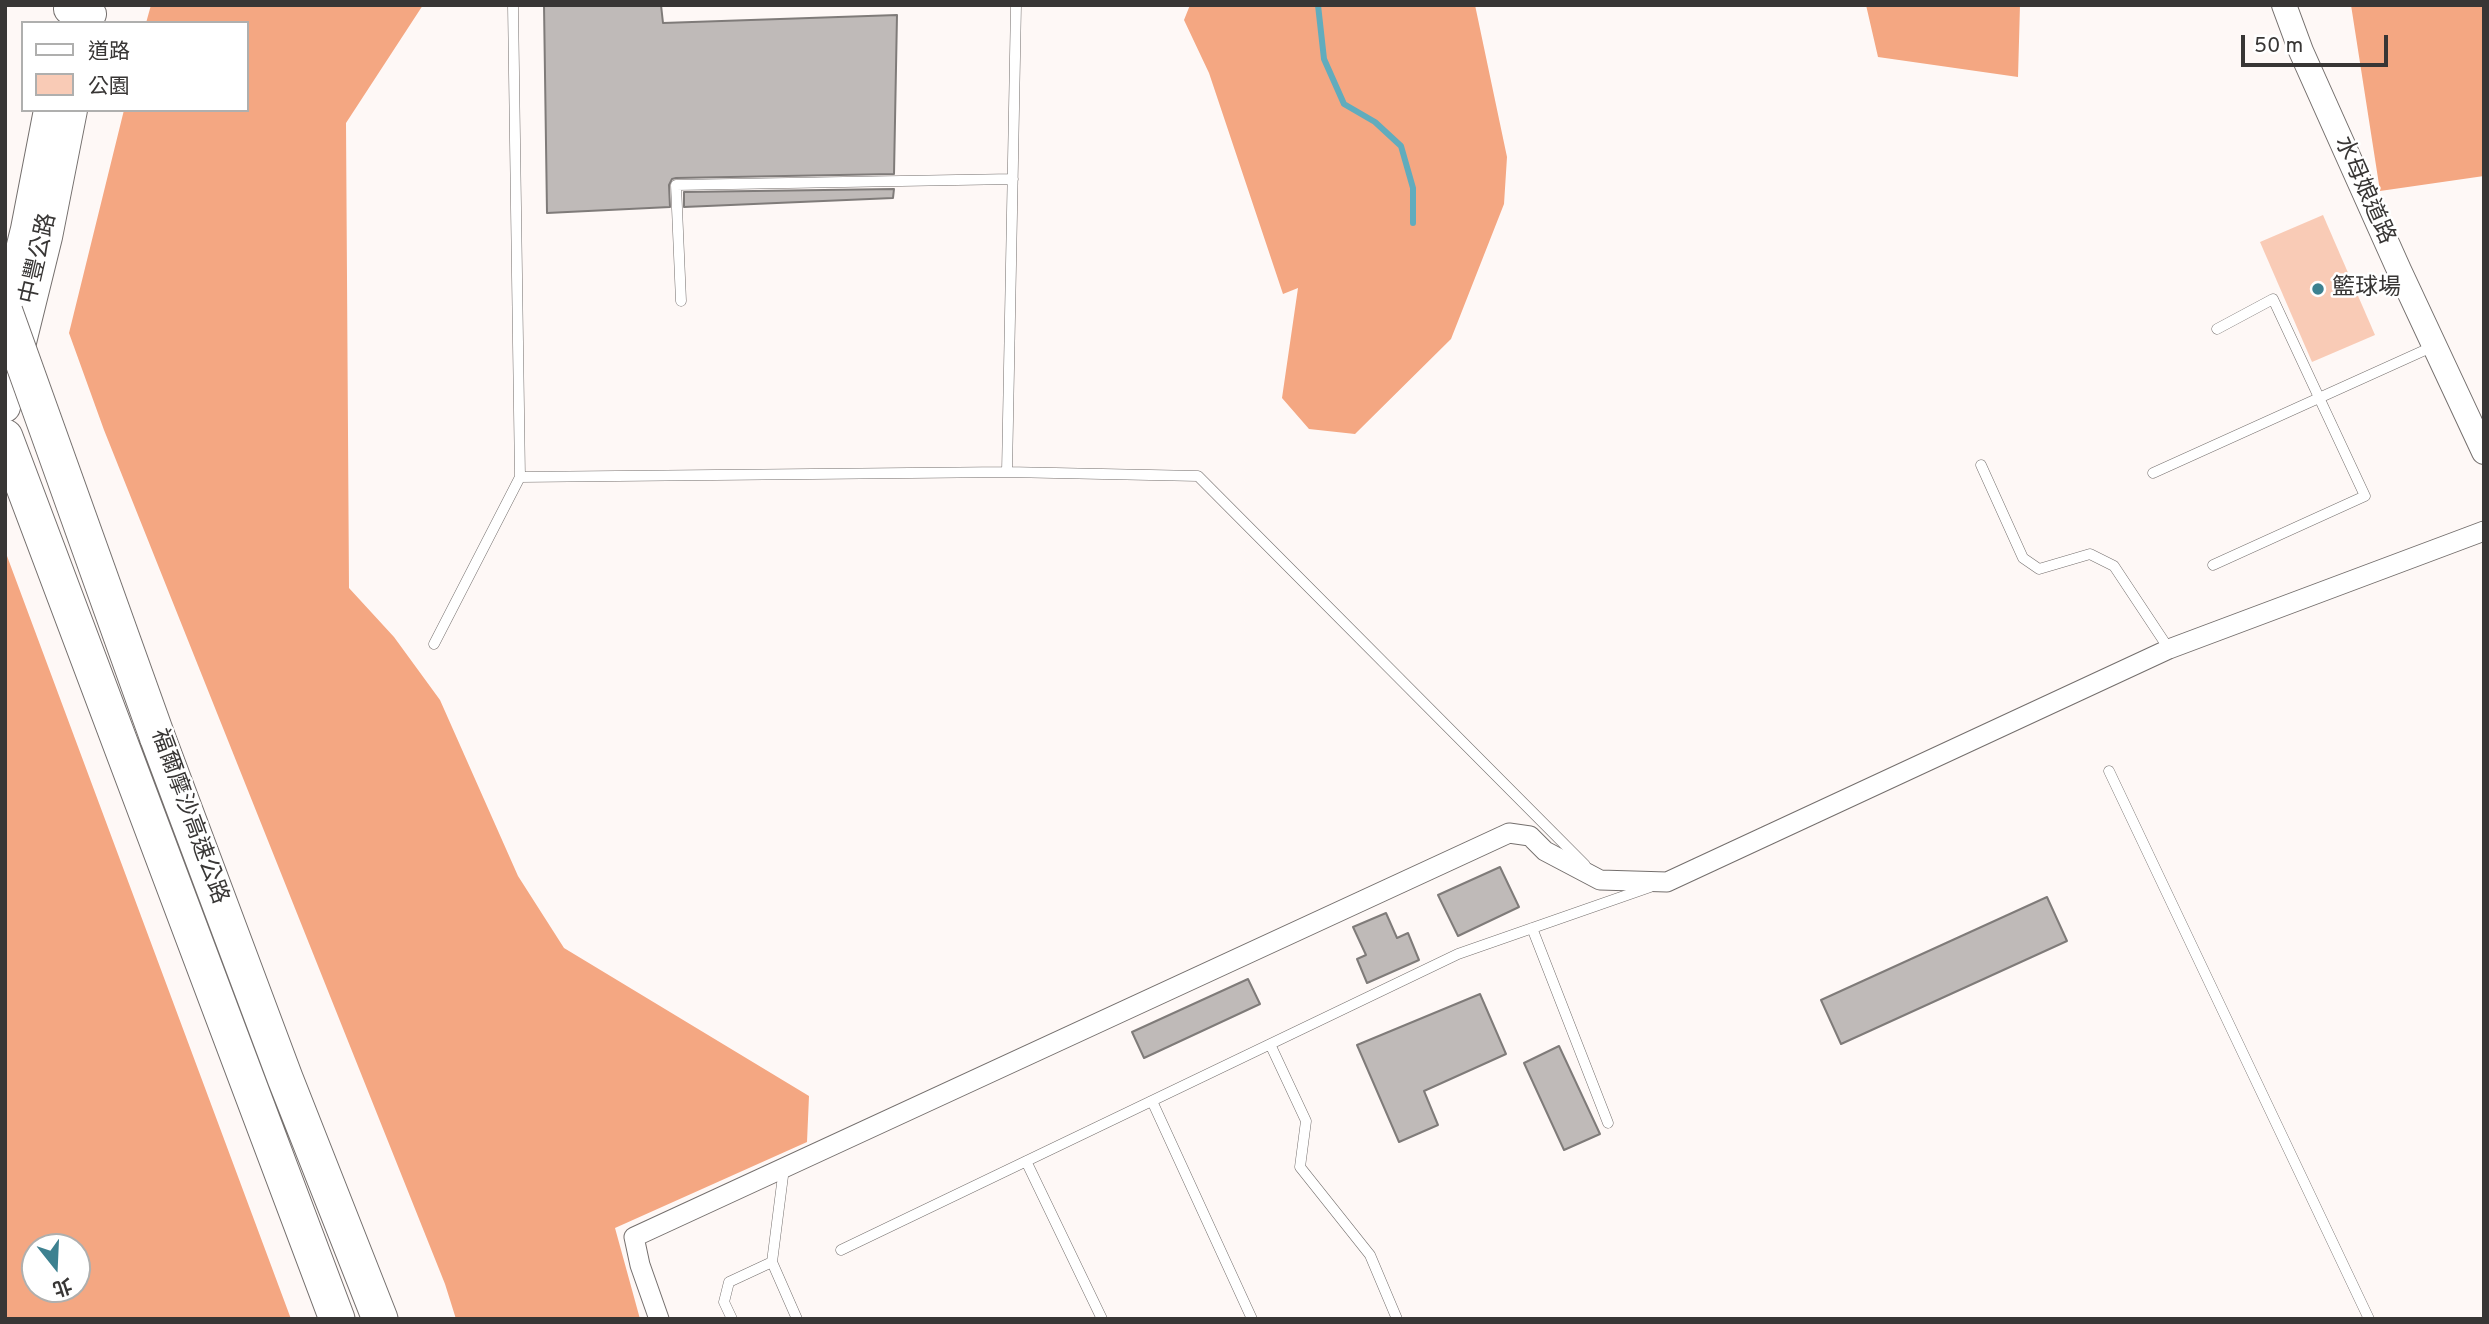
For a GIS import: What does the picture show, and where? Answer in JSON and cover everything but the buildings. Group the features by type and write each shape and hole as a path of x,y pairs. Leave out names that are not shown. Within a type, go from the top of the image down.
{"highway":[{"name":"福爾摩沙高速公路","path":"5,313 285,1078 380,1319"},
{"name":"福爾摩沙高速公路","path":"5,437 337,1319"}],"main road":[{"name":"中豐公路","path":"5,313 26,229 49,112"},
{"name":"中豐公路","path":"5,407 47,237 72,112"}],"street":[{"name":"水母娘道路","path":"2284,5 2301,51 2484,452"},
{"path":"659,1319 640,1265 634,1237 1509,833 1530,836 1545,851 1600,880 1667,882 2169,649 2484,531"}],"lane":[{"path":"434,644 520,477 513,5"},
{"path":"1007,472 1016,5"},
{"path":"681,302 676,185 1013,179"},
{"path":"2213,565 2365,496 2273,299 2217,329"},
{"path":"2152,473 2434,345"},
{"path":"1981,465 2023,558 2039,569 2090,554 2114,566 2169,649"},
{"path":"520,477 1007,472 1198,476 1600,880"},
{"path":"2109,771 2369,1319"},
{"path":"841,1250 1458,954 1667,882"},
{"path":"1532,928 1608,1123"},
{"path":"1270,1044 1306,1121 1300,1167 1370,1255 1397,1319"},
{"path":"1152,1101 1252,1319"},
{"path":"1026,1161 1102,1319"},
{"path":"784,1168 772,1262 797,1319"},
{"path":"732,1319 724,1302 729,1282 772,1262"}],"green space":[{"name":"籃球場","path":"2323,215 2375,335 2312,362 2260,242"}],"shaded area":[{"path":"151,5 423,5 346,123 349,588 394,637 440,700 518,876 564,948 809,1096 807,1142 615,1228 640,1319 456,1319 445,1284 104,430 69,333 124,112 248,112 248,21 147,21"},
{"path":"1190,5 1475,5 1507,157 1504,204 1451,339 1355,434 1309,429 1282,398 1298,288 1283,294 1209,73 1184,20"},
{"path":"1866,5 2020,5 2018,77 1878,57"},
{"path":"2351,5 2484,5 2484,176 2380,191"},
{"path":"7,556 291,1319 5,1319 5,560"}],"waterway":[{"path":"1318,5 1324,59 1344,104 1375,122 1401,146 1413,188 1413,223"}],"place":[{"name":"籃球場","path":"2318,289"}]}
